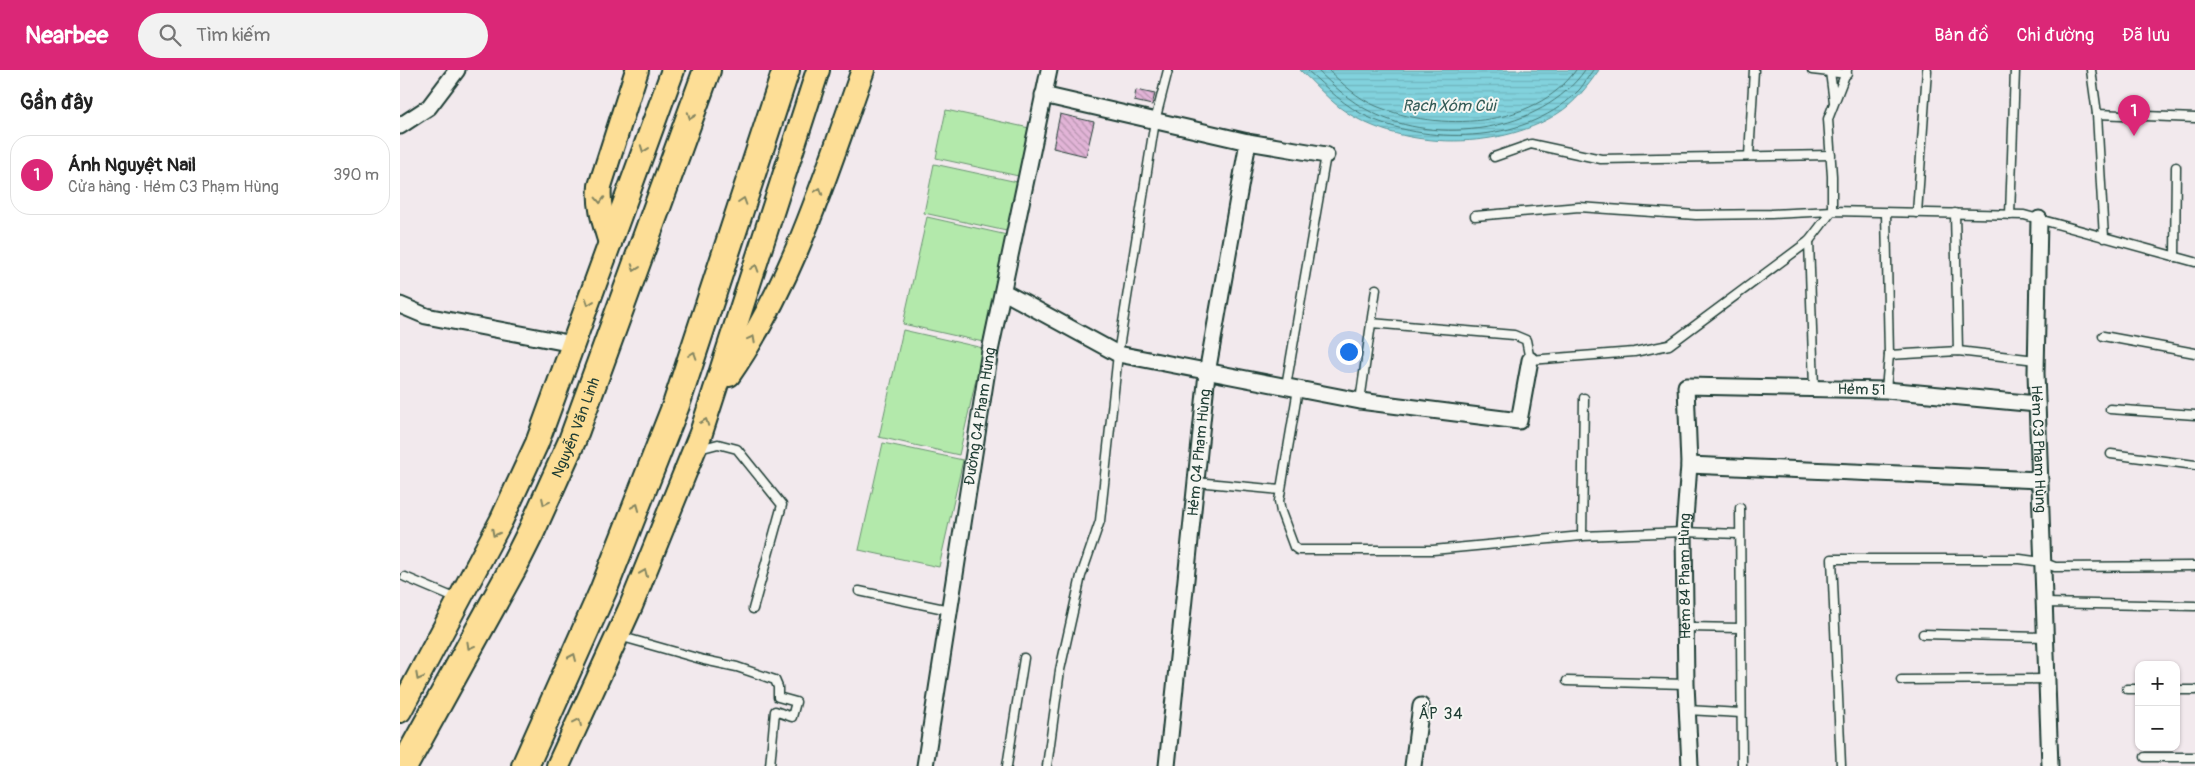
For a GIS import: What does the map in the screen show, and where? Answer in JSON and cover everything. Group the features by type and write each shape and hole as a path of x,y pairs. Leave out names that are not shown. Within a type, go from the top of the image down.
{"highway":[{"name":"Nguyễn Văn Linh","path":"404,766 513,568 572,441 707,70"},
{"path":"525,766 603,591 676,405 786,70"}],"main road":[{"path":"610,243 598,200 600,186 637,70"},
{"name":"Nguyễn Văn Linh","path":"401,707 501,521 536,442 574,344 672,70"},
{"path":"558,766 618,636 715,394 818,70"},
{"path":"715,394 744,353 796,253 863,70"}],"street":[{"path":"400,126 429,107 457,70"},
{"name":"Đường C4 Phạm Hủng","path":"925,766 990,352 1049,70"},
{"path":"1043,95 1248,142 1326,155"},
{"name":"Hẻm C4 Phạm Hùng","path":"1167,766 1207,372 1248,142"},
{"name":"Hẻm C3 Phạm Hùng","path":"2039,219 2036,360 2050,766"},
{"path":"1004,292 1118,354 1360,401 1519,421 1530,360"},
{"path":"400,305 426,316 574,344"},
{"name":"Hẻm 51","path":"1686,386 1886,390 2038,404"},
{"name":"Hẻm 84 Phạm Hùng","path":"1686,386 1689,465 1684,532 1687,627 1686,684 1690,766"},
{"path":"1689,465 2040,480"},
{"path":"1413,766 1422,706"}],"lane":[{"path":"1047,766 1060,670 1081,576 1100,521 1118,354 1155,121 1168,70"},
{"path":"1749,156 1754,70"},
{"path":"1371,323 1514,335 1526,340 1530,360 1634,352 1668,345 1809,241 1832,211 1828,119 1847,72 1812,70"},
{"path":"1917,213 1926,70"},
{"path":"2010,215 2015,70"},
{"path":"2091,70 2097,114 2104,238"},
{"path":"1830,72 1834,102"},
{"path":"2097,114 2195,118"},
{"path":"1494,157 1531,144 1601,159 1831,155"},
{"path":"1326,155 1292,388 1280,490 1281,512 1294,547 1298,550 1433,550 1582,536 1684,532 1739,534"},
{"path":"2176,167 2176,257"},
{"path":"1475,216 1579,207 1696,215 1832,211 2024,215 2195,262"},
{"path":"1886,213 1889,355 1886,390"},
{"path":"1955,213 1958,351"},
{"path":"1809,241 1814,388"},
{"path":"1360,401 1376,289"},
{"path":"2103,336 2195,353"},
{"path":"1889,355 1958,351 2036,360"},
{"path":"1582,536 1584,398"},
{"path":"2110,409 2195,415"},
{"path":"694,450 718,444 737,449 782,505 753,609"},
{"path":"2111,454 2195,464"},
{"path":"1196,482 1280,490"},
{"path":"1740,508 1742,766"},
{"path":"1841,766 1832,559 2020,559 2042,562 2055,567 2195,566"},
{"path":"405,577 459,600"},
{"path":"859,591 950,610"},
{"path":"2044,603 2195,606"},
{"path":"1687,627 1740,628"},
{"path":"1923,634 2045,637"},
{"path":"618,636 704,660 737,667 776,680 778,697 796,702 792,717 775,711 770,766"},
{"path":"1006,766 1024,658"},
{"path":"1901,680 2047,679"},
{"path":"1567,681 1686,684"},
{"path":"2126,689 2135,689"},
{"path":"2180,690 2195,690"},
{"path":"1687,710 1741,713"},
{"path":"2144,757 2195,757"}],"green space":[{"path":"946,110 1034,129 1023,177 936,158"},
{"path":"934,164 1022,183 1011,232 924,213"},
{"path":"927,217 1007,235 983,342 903,324"},
{"path":"903,330 983,348 959,455 879,437"},
{"path":"883,443 963,460 939,567 859,550"}],"water":[{"name":"Rạch Xóm Củi","path":"1300,70 1599,70 1575,100 1557,114 1533,126 1506,135 1477,140 1447,141 1417,138 1389,132 1362,121 1339,107"}],"building":[{"path":"1136,90 1155,94 1152,105 1134,101"},
{"path":"1060,114 1094,122 1086,156 1053,148"}],"place":[{"name":"Ánh Nguyệt Nail","path":"2134,136"}],"district":[{"name":"ẤP 34","path":"1441,714"}]}
